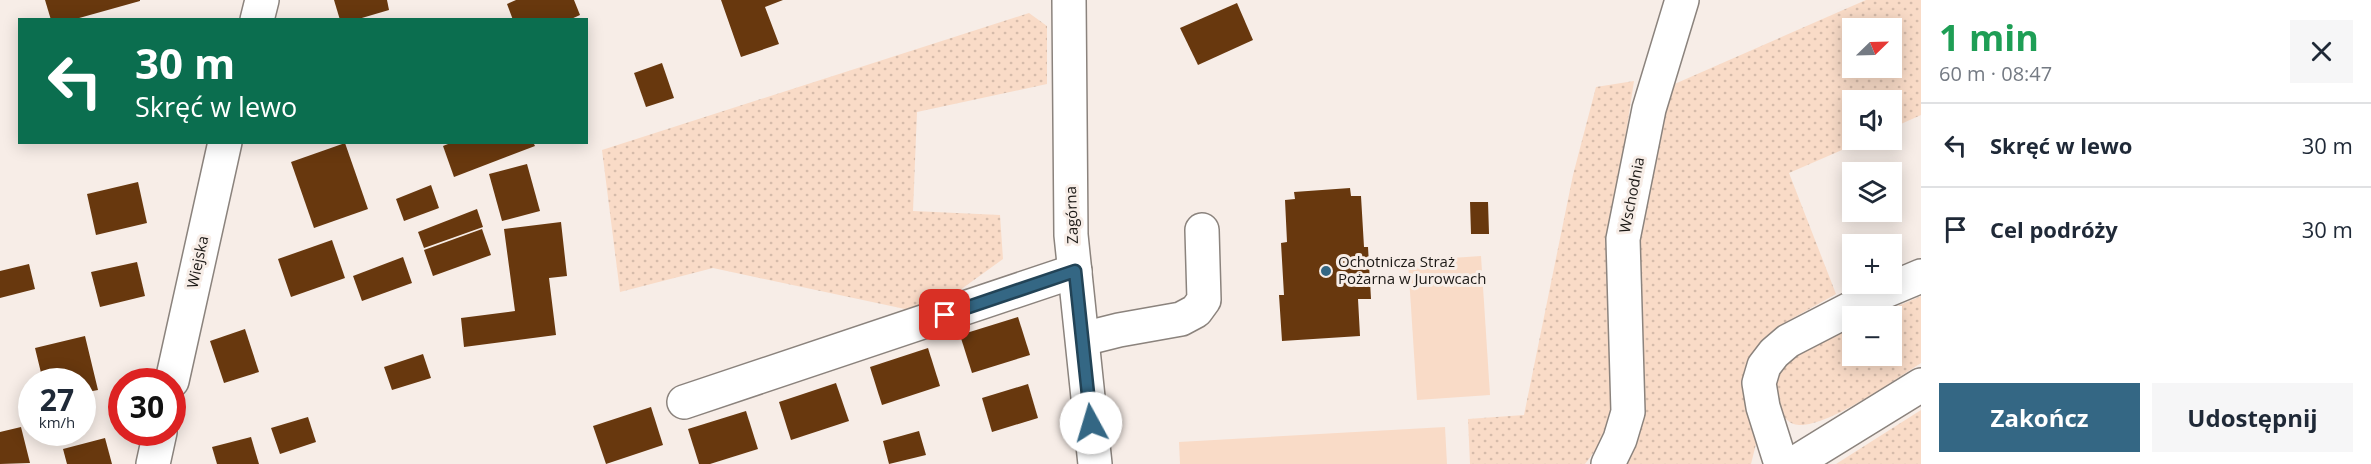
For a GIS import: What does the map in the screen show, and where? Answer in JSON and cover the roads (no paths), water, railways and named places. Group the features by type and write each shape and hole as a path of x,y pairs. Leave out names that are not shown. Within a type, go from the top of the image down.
{"street":[{"path":"258,18 262,0"},
{"name":"Zagórna","path":"1069,0 1071,235 1095,464"},
{"name":"Wschodnia","path":"1608,464 1620,439 1628,412 1623,239 1649,109 1682,0"},
{"name":"Wiejska","path":"174,368 225,144"},
{"path":"1083,339 1119,330 1181,320 1196,311 1204,300 1202,230"},
{"path":"684,402 1075,271"},
{"path":"1781,464 1763,407 1759,383 1764,366 1788,341 1883,292 1921,276"},
{"path":"1792,464 1921,385"},
{"path":"153,464 157,446"}],"place":[{"name":"Ochotnicza Straż Pożarna w Jurowcach","path":"1326,271"}]}
